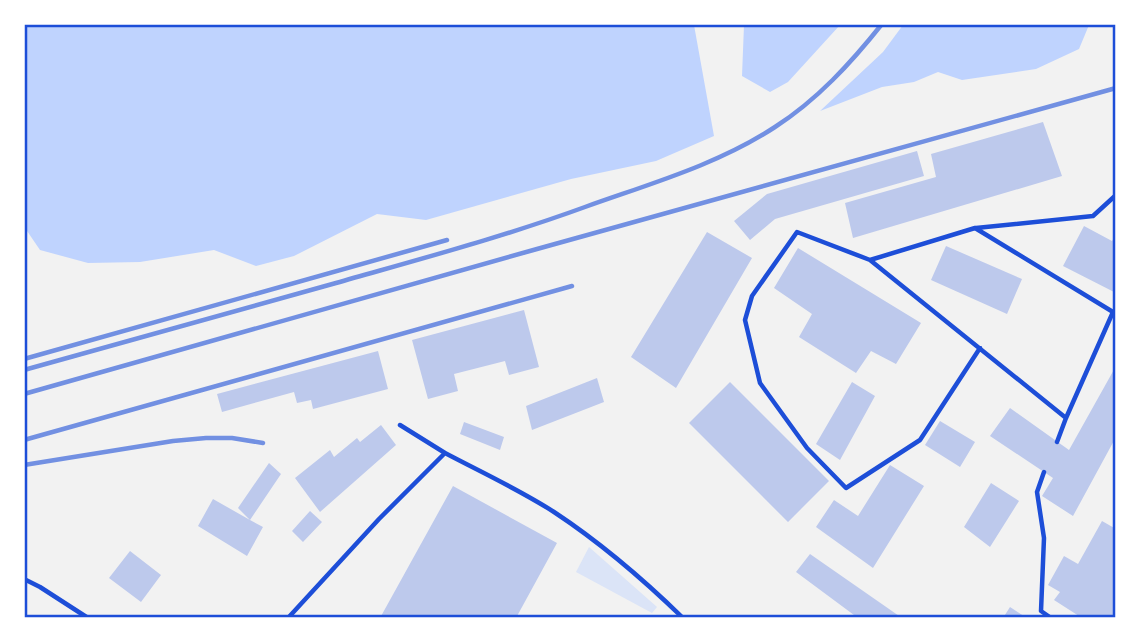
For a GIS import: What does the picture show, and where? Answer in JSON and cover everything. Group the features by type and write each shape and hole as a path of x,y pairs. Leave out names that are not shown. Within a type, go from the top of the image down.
{"lane":[{"path":"870,260 975,228 1093,216 1115,195"},
{"path":"975,228 1113,312 1057,442"},
{"path":"980,348 920,440 846,488 807,448 760,383 745,320 752,296 797,232 870,260 980,348 1066,418"},
{"path":"400,425 553,512 638,577 683,618"},
{"path":"288,618 379,519 445,453"},
{"path":"1044,472 1037,492 1044,537 1041,611 1051,618"},
{"path":"24,579 88,618"}],"shaded area":[{"path":"589,547 657,607 652,613 576,572"}],"water":[{"path":"744,24 840,25 788,82 770,92 742,76"},
{"path":"24,25 694,25 714,136 656,161 571,179 426,220 377,214 294,256 256,266 214,250 140,262 88,263 40,250 25,228"},
{"path":"903,25 1089,25 1079,49 1036,69 962,80 938,72 914,82 882,87 820,111 883,52"}],"building":[{"path":"1043,122 1062,176 853,238 845,203 936,177 931,154"},
{"path":"917,151 924,176 775,219 750,240 734,221 767,194"},
{"path":"1084,226 1112,241 1116,235 1116,293 1063,266"},
{"path":"707,232 752,258 676,388 631,357"},
{"path":"946,246 1022,279 1007,314 931,280"},
{"path":"798,248 921,323 896,364 871,351 856,373 799,337 812,314 774,288"},
{"path":"524,310 539,367 509,375 505,361 454,374 458,391 428,399 412,340"},
{"path":"378,351 388,389 313,409 311,400 297,403 294,392 222,412 217,394"},
{"path":"1116,366 1116,437 1073,516 1042,496 1053,478 990,436 1010,408 1069,450"},
{"path":"597,378 604,402 532,430 526,406"},
{"path":"730,382 829,481 788,522 689,423"},
{"path":"852,382 875,396 840,460 816,444"},
{"path":"940,421 975,442 960,467 925,445"},
{"path":"464,422 504,437 500,450 460,434"},
{"path":"381,425 396,445 320,512 295,478 330,450 334,457 357,438 360,442"},
{"path":"269,463 281,474 250,520 238,508"},
{"path":"890,465 924,486 873,568 816,527 834,500 858,516"},
{"path":"991,483 1019,501 990,547 964,527"},
{"path":"453,486 557,543 516,618 380,618"},
{"path":"213,499 263,527 247,556 198,526"},
{"path":"310,511 322,522 303,542 292,531"},
{"path":"1102,521 1116,529 1116,618 1082,618 1054,600 1060,592 1048,585 1064,556 1078,564"},
{"path":"130,551 161,575 141,602 109,578"},
{"path":"810,554 902,618 858,618 796,572"},
{"path":"1010,607 1027,618 1003,618"}],"railway":[{"path":"24,370 492,238 706,163 753,140 805,105 846,67 882,24"},
{"path":"24,394 1116,88"},
{"path":"24,359 447,240"},
{"path":"24,440 572,286"},
{"path":"24,465 173,441 232,438 263,443"}]}
